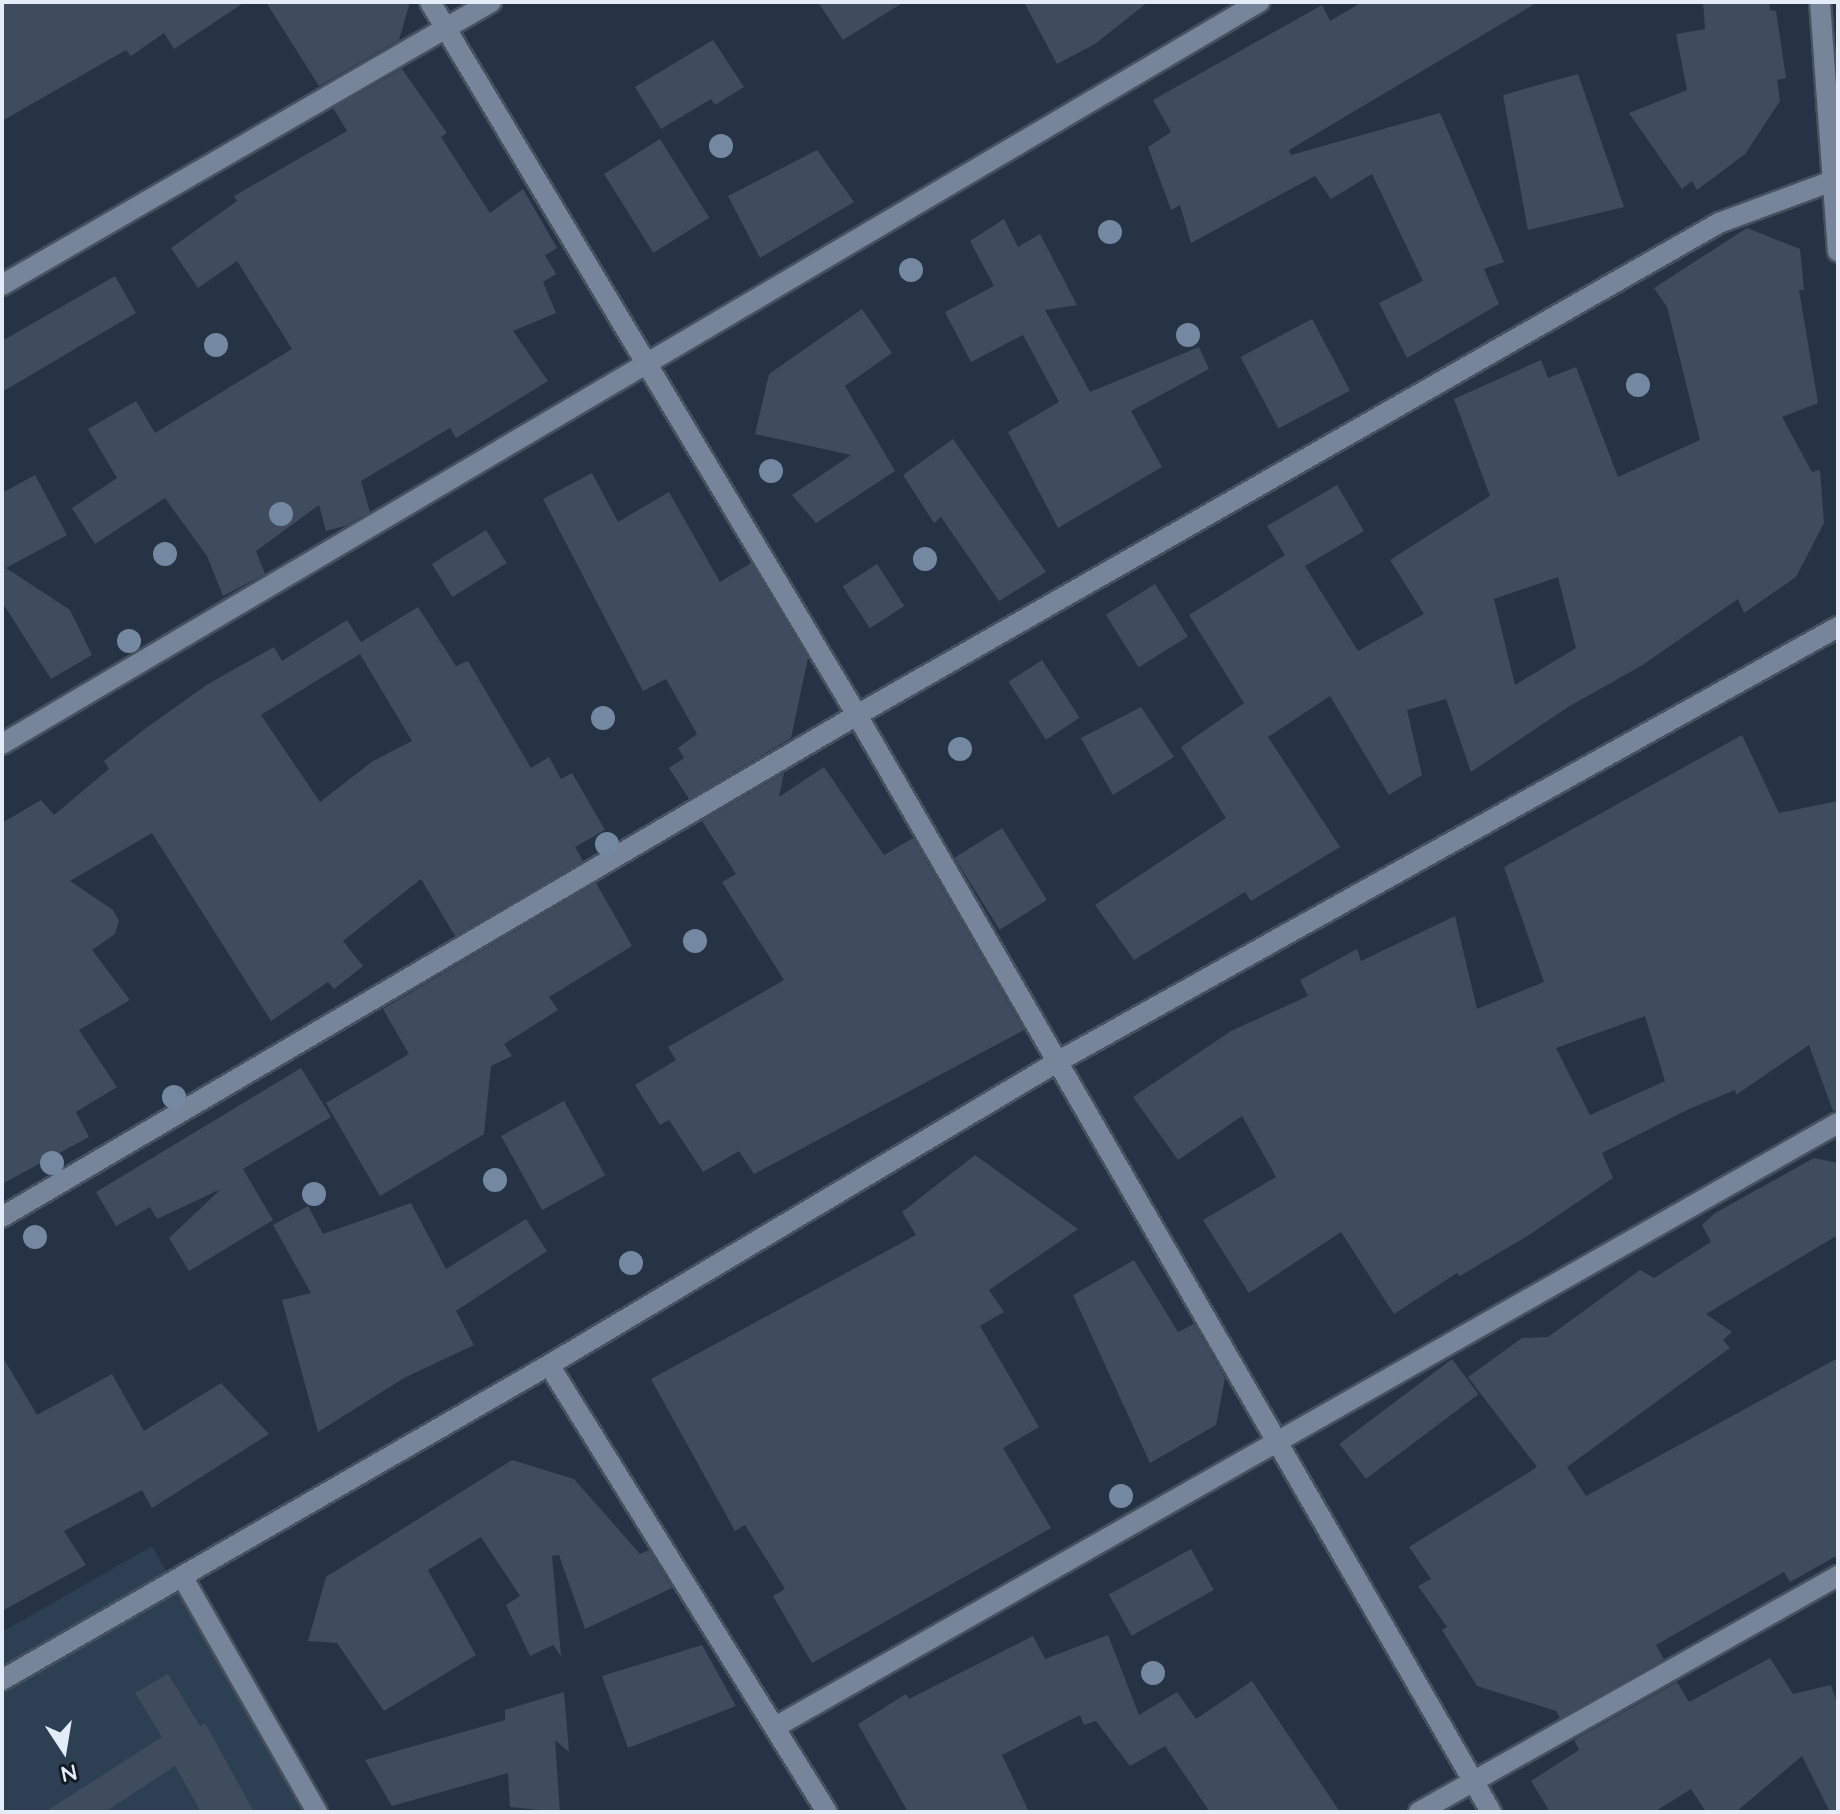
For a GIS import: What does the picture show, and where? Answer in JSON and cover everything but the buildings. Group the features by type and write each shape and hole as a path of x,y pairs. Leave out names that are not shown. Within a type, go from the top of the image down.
{"street":[{"path":"430,2 857,715 1491,1812"},
{"path":"2,285 491,2"},
{"path":"2,744 646,361 1259,2"},
{"path":"1820,2 1838,251"},
{"path":"2,1217 857,715 1719,223 1835,179"},
{"path":"2,1680 549,1365 1057,1062 1838,627"},
{"path":"777,1726 1838,1123"},
{"path":"549,1365 777,1726 827,1812"},
{"path":"1419,1812 1838,1576"},
{"path":"183,1578 317,1812"}],"shaded area":[{"path":"152,1546 305,1812 2,1812 2,1632"}]}
